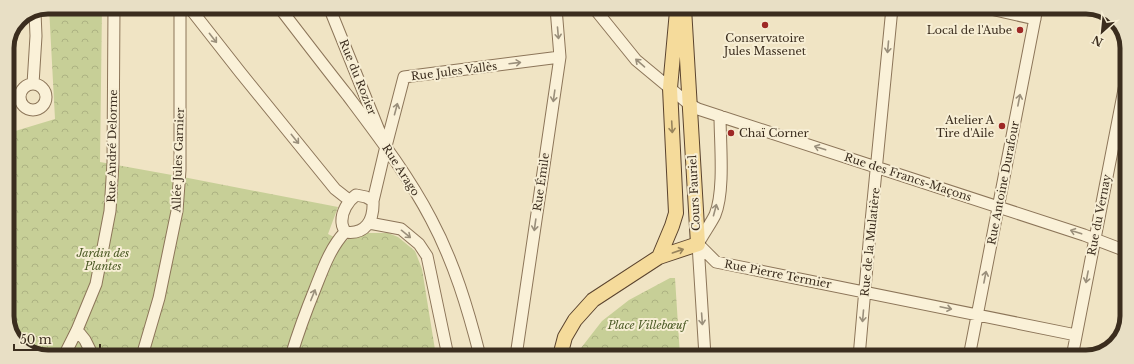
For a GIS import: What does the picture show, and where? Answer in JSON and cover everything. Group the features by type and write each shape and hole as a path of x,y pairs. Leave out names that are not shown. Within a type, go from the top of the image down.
{"main road":[{"name":"Cours Fauriel","path":"659,257 676,213 670,88 676,14"},
{"name":"Cours Fauriel","path":"684,14 698,244"},
{"path":"562,350 565,337 575,320 594,300 659,257 698,244"}],"street":[{"name":"Rue André Delorme","path":"67,350 96,284 110,211 113,158 114,14"},
{"name":"Allée Jules Garnier","path":"144,350 159,298 177,211 180,170 180,14"},
{"path":"194,14 335,189 350,200"},
{"name":"Rue Arago","path":"284,14 386,146 432,220 455,271 478,350"},
{"name":"Rue du Rozier","path":"332,14 386,146"},
{"name":"Rue Émile","path":"517,350 560,58 556,14"},
{"path":"599,14 636,60 689,104"},
{"name":"Rue de la Mulatière","path":"860,350 891,14"},
{"name":"Rue Antoine Durafour","path":"970,350 1036,14"},
{"path":"33,84 36,36 35,17"},
{"name":"Rue Jules Vallès","path":"373,201 404,77 560,58"},
{"name":"Rue des Francs-Maçons","path":"689,104 698,109 878,166 1120,249"},
{"name":"Rue du Vernay","path":"1073,350 1120,110"},
{"name":"Cours Fauriel","path":"698,244 715,214 719,193 721,173 720,116"},
{"path":"356,195 366,197 373,201 374,209 369,223 362,230 354,233 345,232 341,224 344,210 350,200 356,195"},
{"path":"369,223 400,229 419,244 428,256 446,350"},
{"path":"293,350 298,331 328,257 339,238 345,232"},
{"path":"698,244 705,350"},
{"name":"Rue Pierre Termier","path":"698,244 716,262 978,314"},
{"path":"978,314 1076,335"},
{"path":"77,330 85,340 90,350"}],"green space":[{"name":"Jardin des Plantes","path":"49,14 102,14 100,162 338,207 328,234 344,242 358,233 388,233 398,237 415,251 422,269 435,350 48,350 39,349 27,343 22,339 14,319 14,131 55,119"},
{"name":"Place Villebœuf","path":"670,278 675,278 680,350 580,350 602,321 629,300"}],"place":[{"name":"Conservatoire Jules Massenet","path":"765,25"},
{"name":"Local de l'Aube","path":"1020,30"},
{"name":"Atelier A Tire d'Aile","path":"1002,126"},
{"name":"Chaï Corner","path":"731,133"}]}
